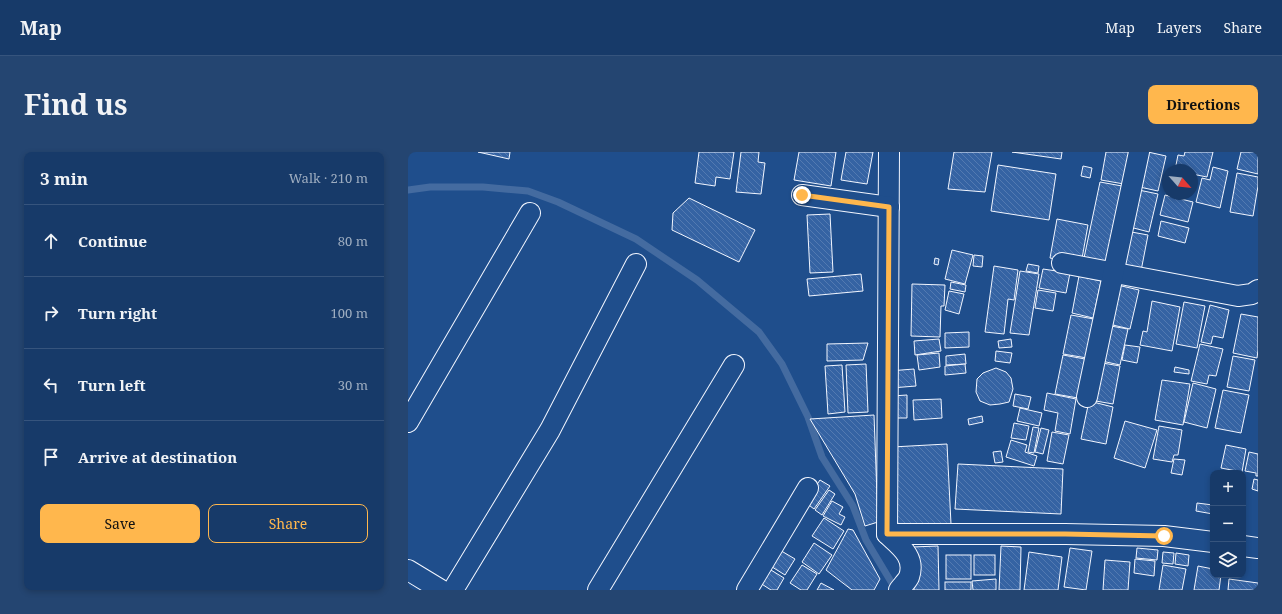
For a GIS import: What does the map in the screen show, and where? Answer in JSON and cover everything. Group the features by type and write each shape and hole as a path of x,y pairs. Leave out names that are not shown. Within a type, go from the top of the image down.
{"street":[{"path":"890,152 887,534 908,554 911,567 904,584"},
{"path":"1087,397 1139,152"},
{"path":"802,195 889,207"},
{"path":"408,422 530,213"},
{"path":"1062,263 1238,296 1252,294 1258,290"},
{"path":"454,590 550,430 636,264"},
{"path":"598,590 734,365"},
{"path":"747,590 808,488"},
{"path":"887,534 1065,534 1164,536 1210,542"},
{"path":"1246,546 1258,548"},
{"path":"408,570 441,590"}],"building":[{"path":"478,152 510,152 509,159"},
{"path":"699,152 734,152 730,179 716,177 715,186 695,183"},
{"path":"741,152 759,152 758,162 765,163 761,194 736,192"},
{"path":"799,152 836,152 831,186 794,180"},
{"path":"846,152 873,152 867,184 841,180"},
{"path":"954,152 992,152 985,192 948,189"},
{"path":"1012,152 1062,152 1061,159"},
{"path":"1106,152 1130,152 1124,184 1101,180"},
{"path":"1148,152 1166,156 1164,164 1162,164 1162,174 1158,191 1135,186"},
{"path":"1185,152 1213,152 1207,177 1198,175 1198,164 1176,164 1178,155 1184,156"},
{"path":"1241,152 1258,152 1258,174 1237,169"},
{"path":"998,165 1056,174 1049,220 991,211"},
{"path":"1083,166 1092,168 1090,178 1081,176"},
{"path":"1213,167 1228,171 1220,208 1196,202 1198,200 1202,178 1210,180"},
{"path":"1237,173 1258,177 1253,216 1230,212"},
{"path":"1100,182 1122,186 1106,263 1084,258"},
{"path":"1134,189 1158,194 1149,232 1126,226"},
{"path":"689,198 755,230 739,262 672,230 673,213"},
{"path":"1164,200 1185,200 1193,202 1188,222 1160,215"},
{"path":"830,214 833,272 810,273 807,215"},
{"path":"1057,219 1088,225 1081,264 1050,258"},
{"path":"1161,221 1189,228 1185,243 1158,236"},
{"path":"1126,231 1148,235 1141,271 1118,267"},
{"path":"952,250 973,255 965,284 945,279"},
{"path":"974,255 983,256 982,267 973,266"},
{"path":"935,258 939,259 938,265 934,264"},
{"path":"1028,264 1039,266 1038,273 1026,271"},
{"path":"994,266 1018,270 1014,300 1008,299 1004,334 985,332"},
{"path":"1043,269 1070,273 1066,293 1039,288"},
{"path":"1020,271 1039,274 1029,335 1010,333"},
{"path":"861,274 863,291 809,296 807,279"},
{"path":"1079,276 1101,281 1093,318 1072,313"},
{"path":"951,282 966,285 965,292 950,289"},
{"path":"912,284 945,285 944,306 941,306 940,337 911,336"},
{"path":"1113,284 1139,290 1130,329 1104,323"},
{"path":"1038,290 1056,293 1053,311 1035,308"},
{"path":"949,291 964,294 959,314 945,310"},
{"path":"1152,301 1180,307 1172,351 1140,345 1143,331 1147,332"},
{"path":"1184,302 1205,306 1197,348 1176,344"},
{"path":"1210,305 1229,310 1223,338 1213,336 1211,344 1201,342"},
{"path":"1241,314 1258,317 1257,358 1233,353"},
{"path":"1071,315 1094,319 1087,358 1063,354"},
{"path":"1105,325 1128,329 1120,365 1097,360"},
{"path":"969,332 969,347 945,348 945,333"},
{"path":"939,339 941,351 915,355 914,341"},
{"path":"1011,339 1012,347 999,348 998,341"},
{"path":"868,343 863,360 827,361 827,344"},
{"path":"1200,344 1223,349 1216,376 1209,375 1207,384 1191,381"},
{"path":"1125,345 1140,347 1137,363 1122,360"},
{"path":"996,351 1012,353 1010,363 995,361"},
{"path":"939,353 940,367 919,370 917,355"},
{"path":"965,354 966,364 946,365 946,356"},
{"path":"1063,355 1085,359 1078,398 1055,394"},
{"path":"1233,356 1255,360 1249,391 1227,387"},
{"path":"1097,362 1120,366 1113,404 1090,400"},
{"path":"866,364 868,412 848,413 846,365"},
{"path":"965,364 966,373 945,375 945,366"},
{"path":"842,365 845,412 828,414 825,366"},
{"path":"1175,367 1189,370 1189,374 1174,372"},
{"path":"996,368 1006,372 1011,378 1013,389 1009,402 990,405 980,401 976,392 977,379 983,373"},
{"path":"914,369 916,386 891,388 889,371"},
{"path":"1162,380 1190,384 1183,425 1155,420"},
{"path":"1193,383 1216,389 1207,428 1184,422"},
{"path":"1223,390 1249,395 1241,433 1215,428"},
{"path":"1047,393 1076,399 1070,434 1055,431 1058,413 1044,410"},
{"path":"1015,394 1031,397 1028,409 1013,406"},
{"path":"907,395 907,418 893,418 892,396"},
{"path":"941,399 942,418 914,420 913,400"},
{"path":"1089,401 1113,407 1106,444 1081,439"},
{"path":"1020,408 1042,413 1039,426 1017,421"},
{"path":"874,415 878,522 865,526 855,494 810,419"},
{"path":"982,416 983,422 969,425 968,419"},
{"path":"1125,421 1157,430 1145,468 1114,458"},
{"path":"1014,423 1029,426 1026,440 1011,438"},
{"path":"1159,426 1182,430 1178,455 1174,455 1172,462 1153,459"},
{"path":"1033,427 1039,428 1034,453 1028,452"},
{"path":"1041,428 1049,430 1043,454 1035,452"},
{"path":"1052,432 1069,435 1063,464 1047,461"},
{"path":"1011,440 1027,445 1025,452 1037,456 1034,466 1006,457"},
{"path":"947,444 951,524 896,527 892,447"},
{"path":"1226,445 1246,449 1242,470 1221,468"},
{"path":"1001,451 1003,462 995,463 993,452"},
{"path":"1249,452 1258,454 1258,476 1256,476 1256,473 1245,470"},
{"path":"1174,459 1185,460 1182,475 1171,473"},
{"path":"958,464 1063,469 1061,514 955,509"},
{"path":"1254,479 1258,480 1258,491 1252,489"},
{"path":"820,480 830,486 814,509 805,502"},
{"path":"829,490 835,494 822,515 815,510"},
{"path":"832,501 843,507 839,514 845,517 841,525 823,516"},
{"path":"1197,503 1210,505 1210,513 1196,511"},
{"path":"824,518 844,531 833,549 812,536"},
{"path":"848,529 853,530 880,579 874,590 852,590 826,570"},
{"path":"814,543 832,555 819,574 802,562"},
{"path":"938,546 939,590 914,590 912,547"},
{"path":"1001,546 1021,547 1020,590 999,590"},
{"path":"1070,548 1092,551 1086,590 1064,587"},
{"path":"1137,548 1158,550 1157,560 1136,558"},
{"path":"778,549 795,559 785,575 769,565"},
{"path":"1029,552 1062,557 1058,590 1024,590"},
{"path":"1163,552 1174,553 1173,564 1162,563"},
{"path":"1176,553 1189,555 1188,566 1175,564"},
{"path":"946,555 971,555 971,579 946,579"},
{"path":"974,555 995,555 995,575 974,575"},
{"path":"1135,559 1155,561 1154,576 1134,573"},
{"path":"1105,560 1130,562 1128,590 1103,590"},
{"path":"802,565 817,574 807,590 801,590 790,583"},
{"path":"1163,565 1186,569 1182,590 1159,590"},
{"path":"1198,566 1210,568 1210,578 1221,578 1219,590 1194,590"},
{"path":"766,567 784,578 777,590 771,590 757,581"},
{"path":"996,579 996,590 973,590 972,581"},
{"path":"1229,579 1258,583 1258,590 1228,590"},
{"path":"945,582 971,582 971,590 945,590"},
{"path":"821,583 834,590 817,590"}],"waterway":[{"path":"408,190 430,187 483,187 528,191 558,202 636,239 697,280 759,332 782,364 808,417 822,457 853,506 866,540 896,590"}],"route":[{"path":"802,195 889,207 887,534 1065,534 1164,536"}]}
